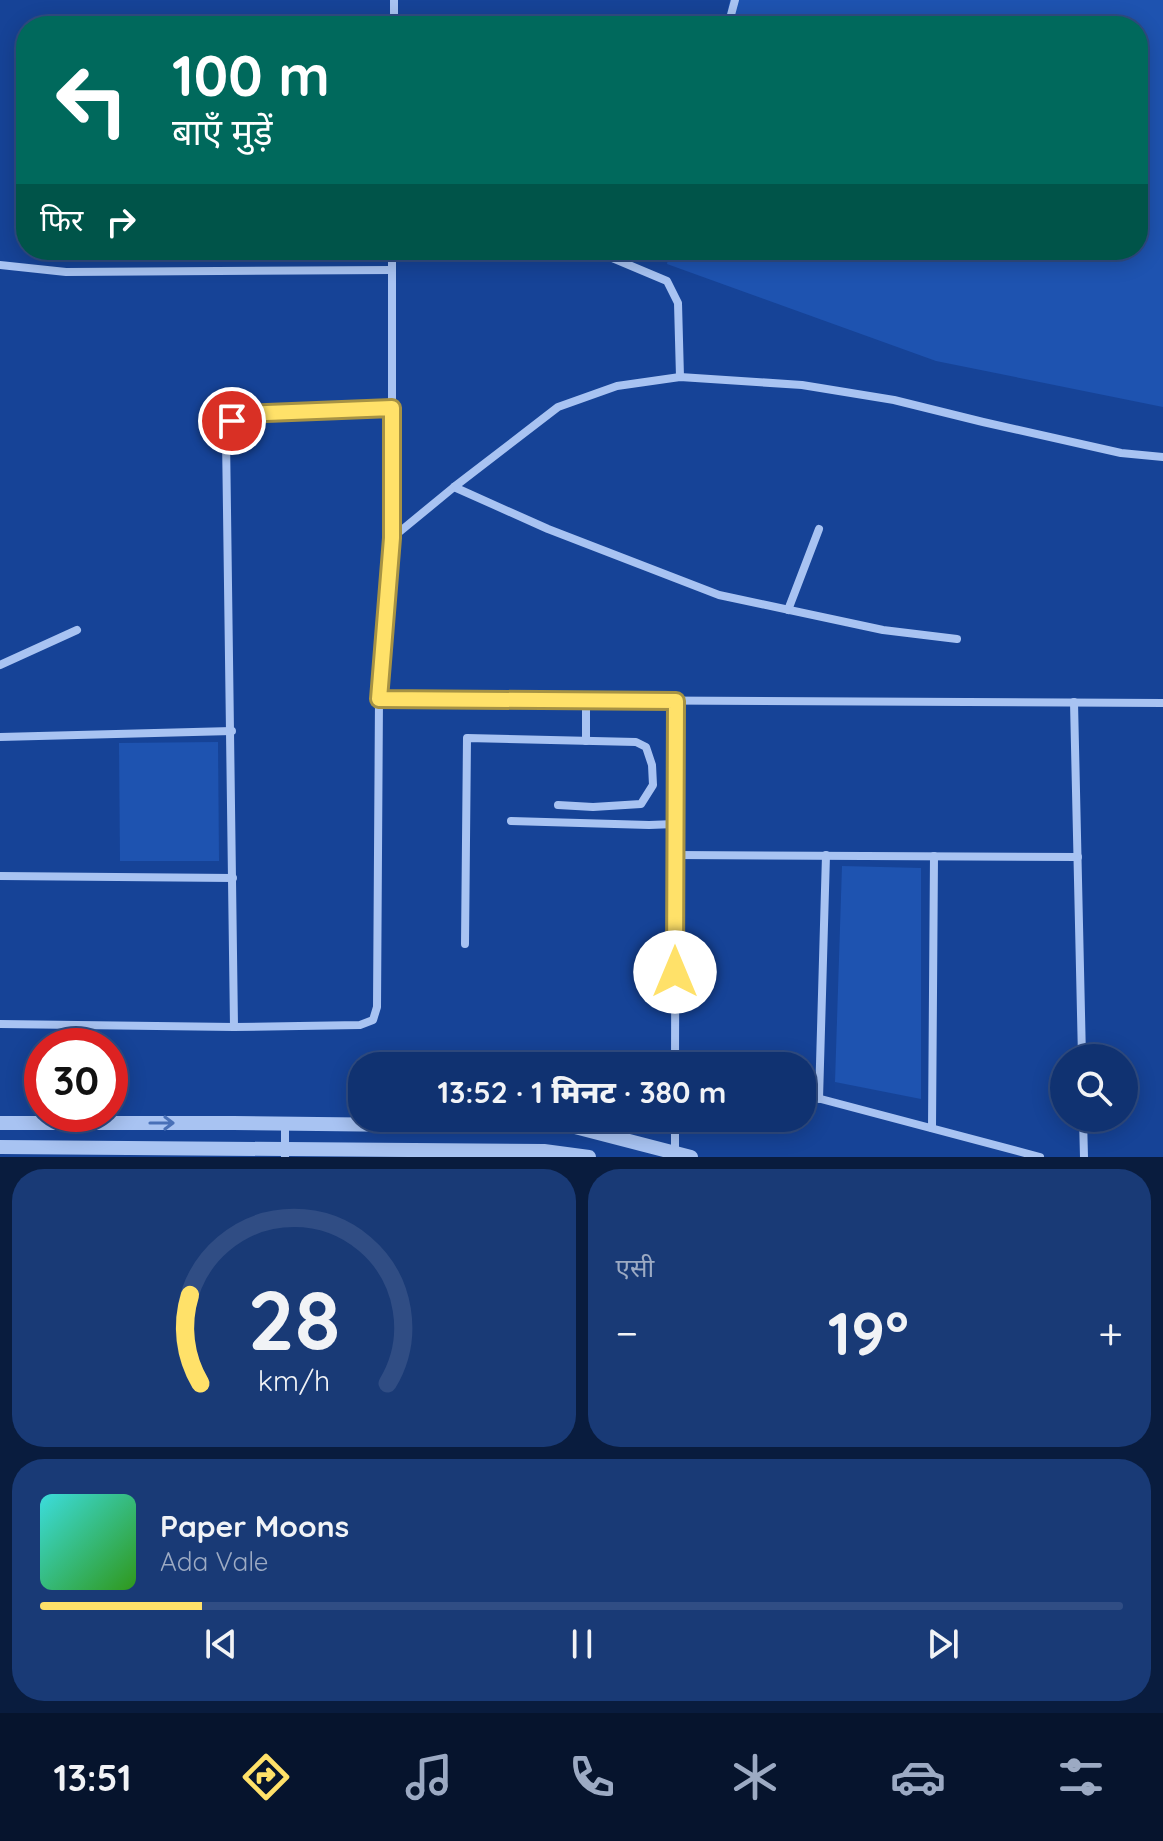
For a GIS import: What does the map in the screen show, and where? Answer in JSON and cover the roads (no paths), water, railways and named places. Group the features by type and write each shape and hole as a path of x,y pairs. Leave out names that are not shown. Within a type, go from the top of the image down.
{"street":[{"path":"0,1024 234,1027 360,1025 373,1020 377,1007 379,699 392,538 392,260"},
{"path":"617,260 667,281 678,303 680,377"},
{"path":"0,265 66,272 392,270"},
{"path":"392,538 558,407 617,386 680,377 802,385 894,400 1121,453 1163,457"},
{"path":"234,1027 226,437 232,421 244,414 392,408"},
{"path":"454,487 548,529 719,595 883,630 957,639"},
{"path":"788,610 819,529"},
{"path":"0,665 77,630"},
{"path":"379,699 1163,703"},
{"path":"586,700 586,741"},
{"path":"675,1052 676,701"},
{"path":"1074,702 1082,1044"},
{"path":"0,737 232,731"},
{"path":"465,944 467,738 636,742 646,747 652,765 653,785 641,804 593,807 558,805"},
{"path":"511,821 675,824"},
{"path":"675,855 1078,857"},
{"path":"819,1099 826,855"},
{"path":"932,1128 934,856"},
{"path":"0,876 233,878"},
{"path":"816,1098 1040,1157"},
{"path":"0,1123 575,1127 691,1157"},
{"path":"285,1123 285,1152"},
{"path":"675,1132 675,1155"},
{"path":"1083,1132 1084,1157"},
{"path":"0,1147 54,1152 544,1151 589,1157"}]}
